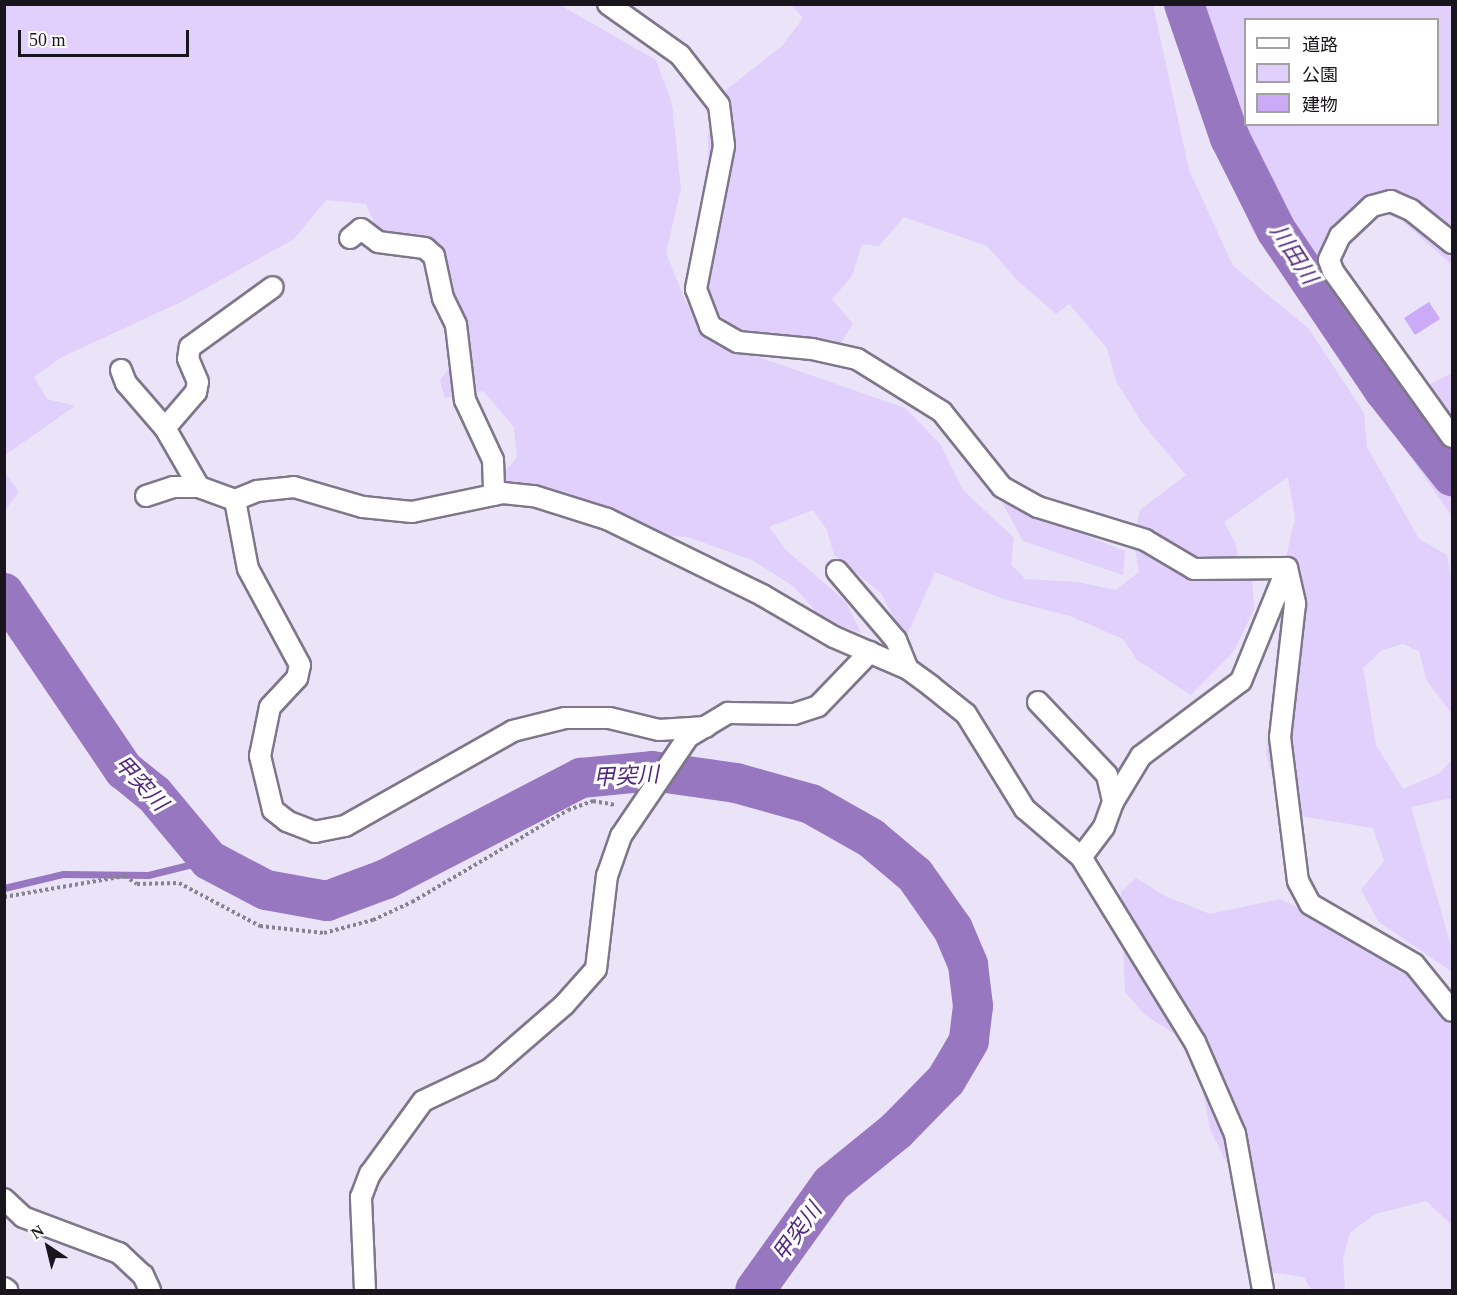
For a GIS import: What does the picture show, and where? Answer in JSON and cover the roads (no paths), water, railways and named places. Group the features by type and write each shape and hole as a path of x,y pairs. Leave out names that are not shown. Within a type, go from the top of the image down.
{"street":[{"path":"608,4 680,55 718,105 724,146 696,289 710,326 738,342 812,349 857,359 942,412 1002,487 1038,507 1145,540 1194,569 1287,568"},
{"path":"1452,243 1412,210 1391,201 1372,206 1340,236 1329,260 1333,271 1452,437"},
{"path":"351,238 361,229 378,242 425,248 435,256 442,298 456,325 465,400 493,460 494,495"},
{"path":"165,428 196,392 198,381 188,359 190,347 273,287"},
{"path":"121,370 126,382 165,428 199,487"},
{"path":"146,496 173,487 199,487 234,501 257,491 294,487 363,507 412,512 494,495 534,496 607,519 762,595 834,637 908,669 966,714 1025,808 1081,857 1195,1042 1235,1134 1263,1290"},
{"path":"234,501 248,569 267,610 297,654 300,665 297,678 270,707 260,756 273,810 287,821 315,832 345,826 513,731 565,718 609,718 659,730 706,727"},
{"path":"1081,857 1104,827 1113,802 1141,756 1241,681 1287,568"},
{"path":"1287,568 1295,604 1280,737 1298,881 1311,903 1414,964 1452,1011"},
{"path":"837,571 896,640 908,669"},
{"path":"365,1290 361,1197 370,1174 423,1101 489,1070 564,1005 596,969 607,876 621,836 688,737 728,713 794,714 818,706 870,652"},
{"path":"1038,702 1107,775 1113,802"},
{"path":"4,1199 23,1217 119,1253 143,1275 150,1290"}],"waterway":[{"name":"川田川","path":"1184,4 1230,138 1276,230 1384,390 1452,476"},
{"name":"甲突川","path":"4,593 124,770 154,794 209,860 266,890 327,901 386,879 581,778 652,771 736,783 811,804 871,838 915,875 953,929 968,965 973,1006 969,1041 946,1080 896,1131 831,1184 755,1290"},
{"path":"4,888 63,874 148,875 209,860"}]}
